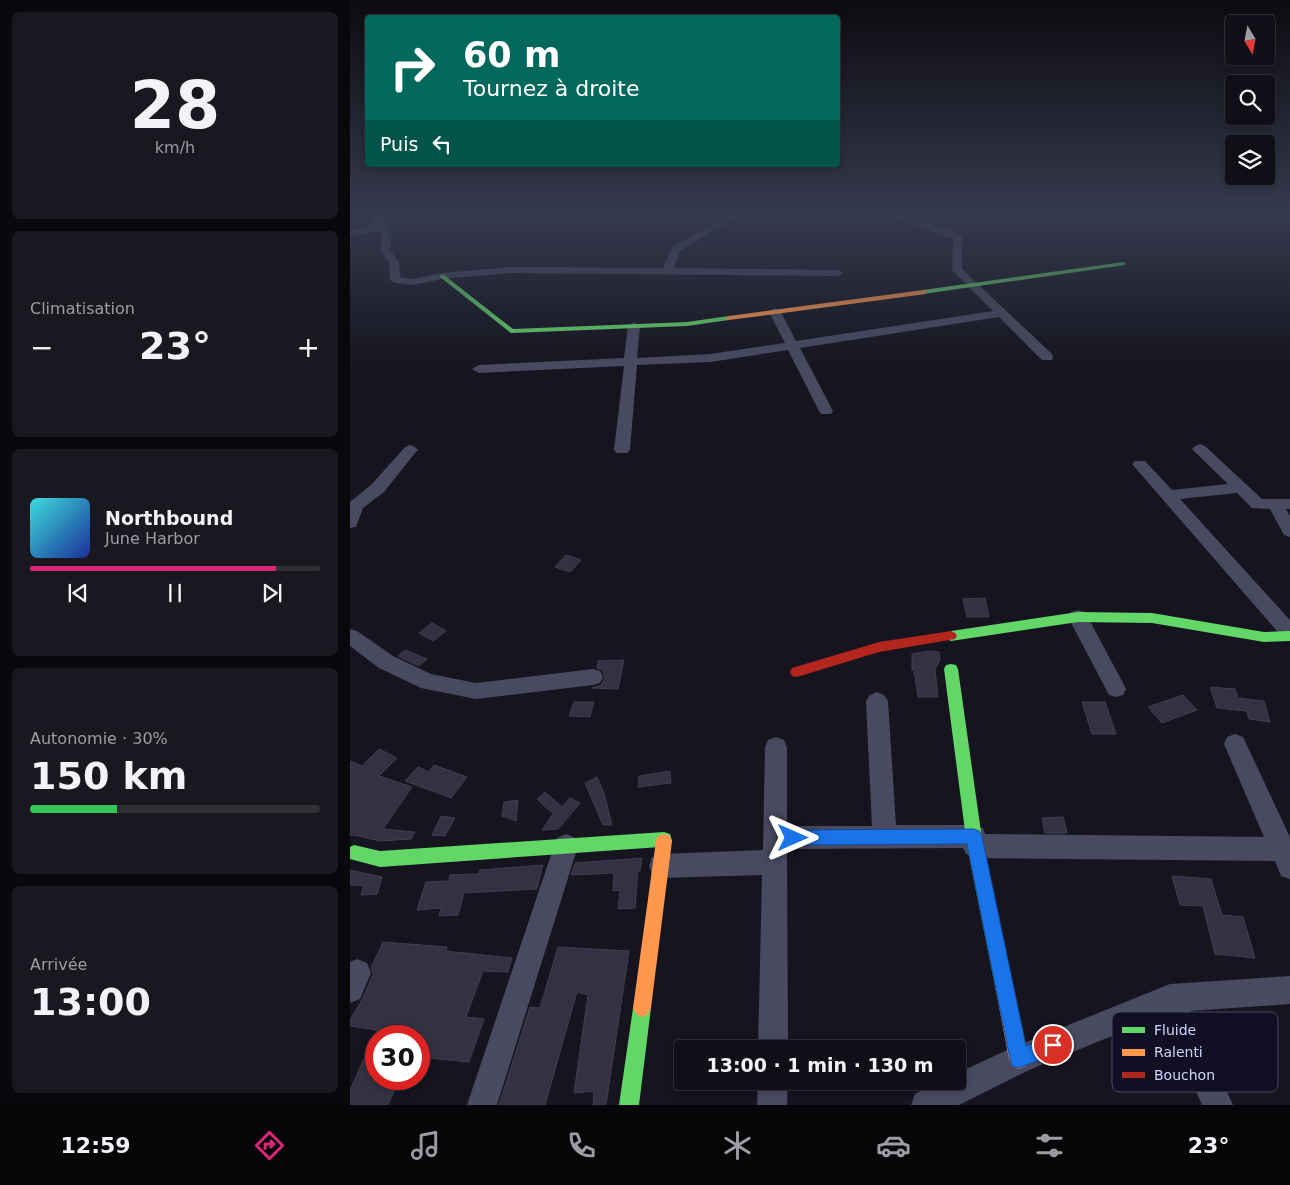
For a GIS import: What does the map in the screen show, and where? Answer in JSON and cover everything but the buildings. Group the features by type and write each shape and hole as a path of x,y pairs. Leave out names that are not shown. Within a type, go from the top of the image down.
{"street":[{"path":"394,266 395,280 412,282 442,276 510,270 838,274"},
{"path":"668,272 670,266"},
{"path":"957,266 957,270 1047,357"},
{"path":"442,276 511,331 687,324 1111,266"},
{"path":"775,312 826,411"},
{"path":"479,369 710,358 1002,313"},
{"path":"622,450 634,326"},
{"path":"1200,448 1258,504 1282,504 1290,531"},
{"path":"350,523 356,506 378,488 410,450"},
{"path":"1140,464 1290,634"},
{"path":"1168,495 1241,488"},
{"path":"797,672 879,647 1078,617 1152,618 1264,637 1290,634"},
{"path":"1078,617 1116,689"},
{"path":"350,636 386,662 428,682 476,691 593,677"},
{"path":"951,669 974,841 1019,1059"},
{"path":"877,701 886,837"},
{"path":"661,866 886,837 1287,855 1235,744"},
{"path":"773,1040 776,747"},
{"path":"354,853 380,859 664,839 629,1105"},
{"path":"482,1105 566,846"},
{"path":"1135,1012 1170,998 1290,990"},
{"path":"1170,998 1176,1012"},
{"path":"926,1105 1019,1059 1112,1021"},
{"path":"772,1105 773,1090"},
{"path":"1212,1092 1218,1105"}],"traffic: fast":[{"path":"923,292 1112,266"},
{"path":"442,276 511,331 687,324 729,318"},
{"path":"951,636 1078,617 1152,618 1264,637 1290,636"},
{"path":"951,669 975,846 1004,986"},
{"path":"354,853 380,859 664,839 664,841"},
{"path":"629,1105 642,1008"}],"traffic: slow":[{"path":"729,318 923,292"},
{"path":"642,1008 664,841"},
{"path":"1004,986 1019,1059"}],"traffic: jam":[{"path":"797,672 879,647 951,636"}],"route":[{"path":"793,838 974,836 1019,1059 1053,1045"}]}
